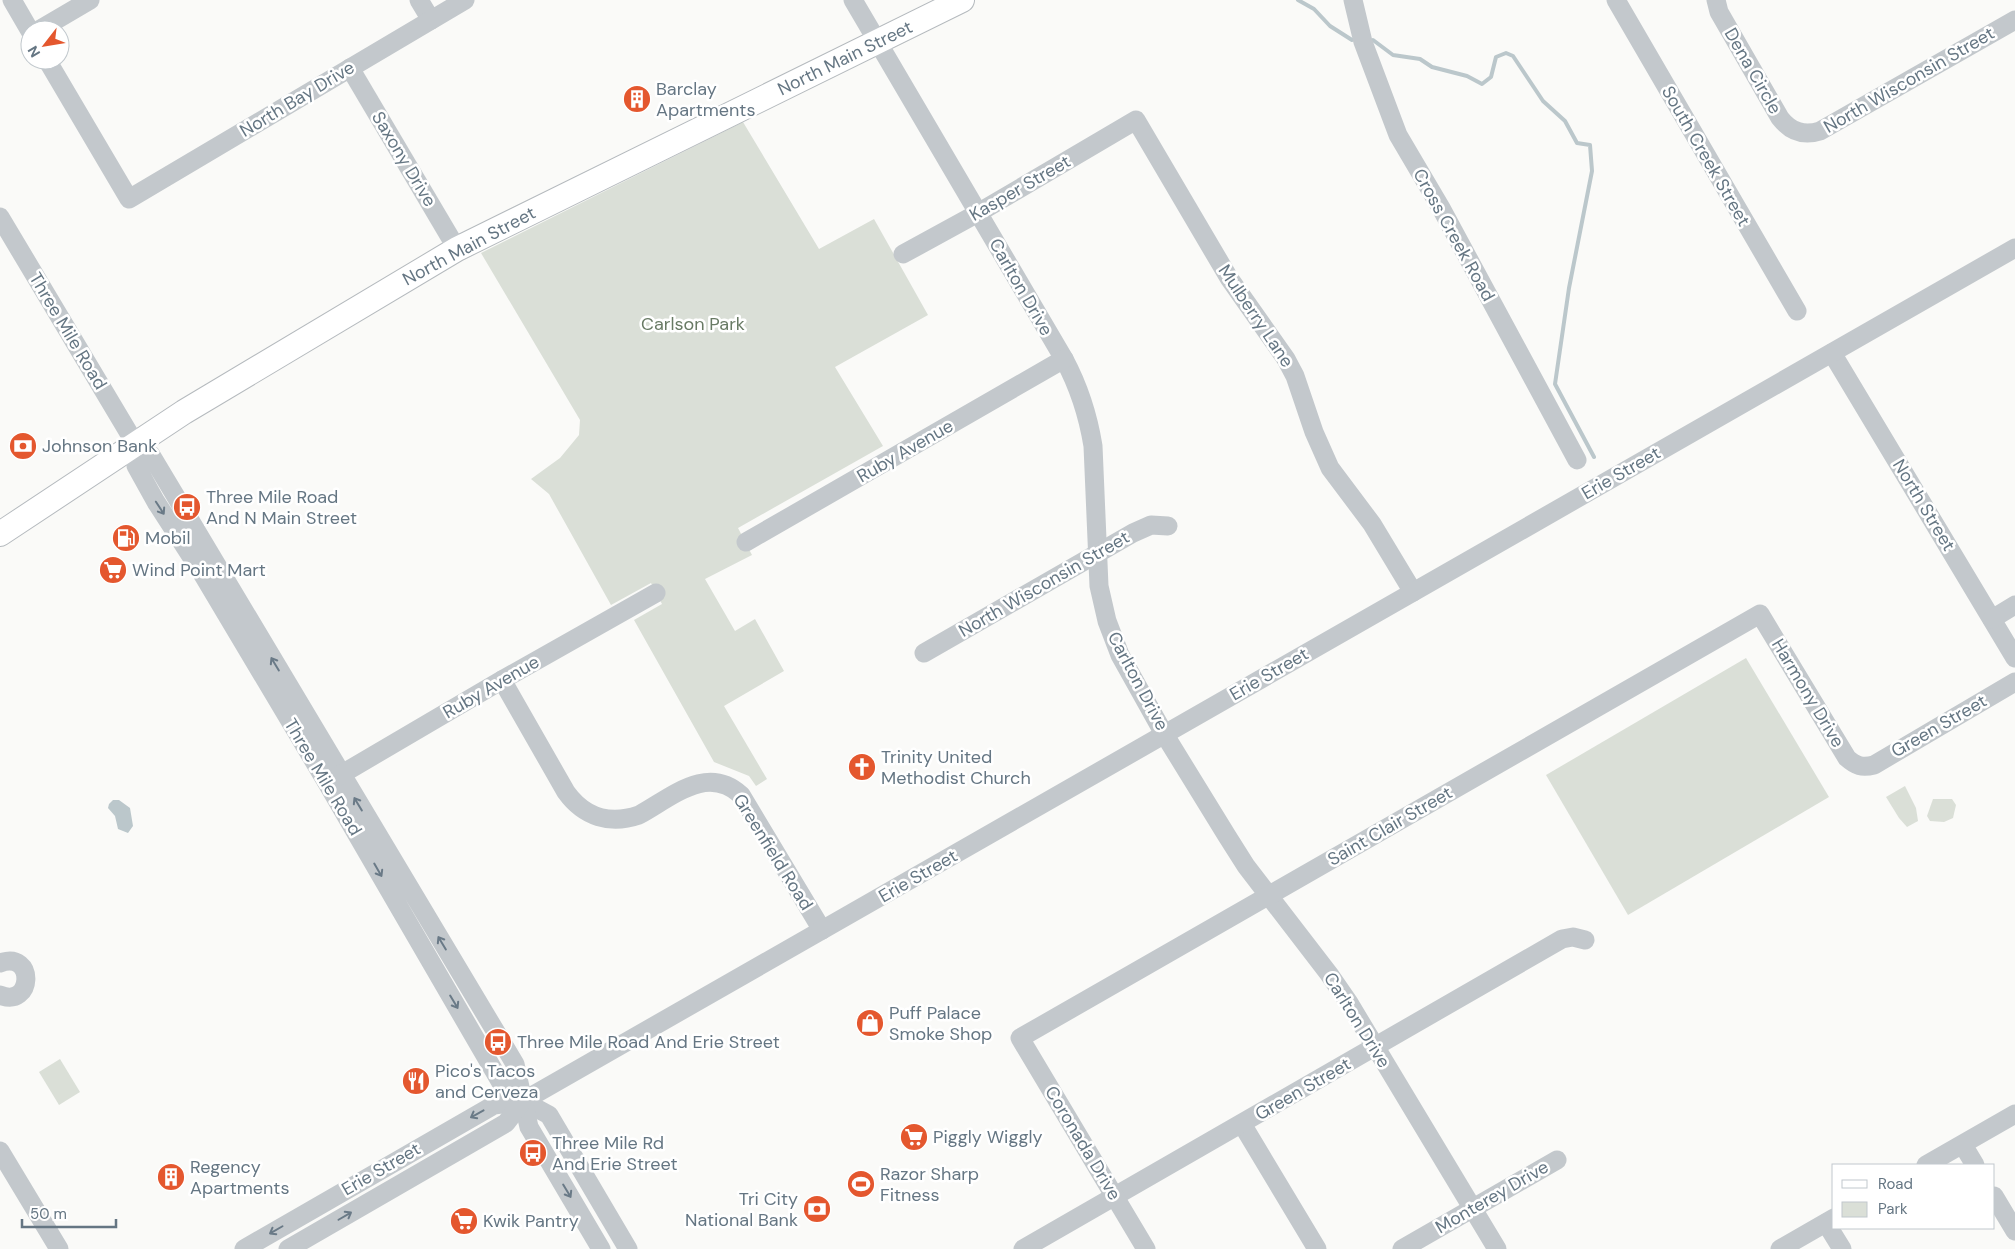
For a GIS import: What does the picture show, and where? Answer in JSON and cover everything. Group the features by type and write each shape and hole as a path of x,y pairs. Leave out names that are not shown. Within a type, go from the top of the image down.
{"main road":[{"name":"North Main Street","path":"0,534 184,412 457,249 962,0"}],"street":[{"path":"12,0 24,20"},
{"path":"56,20 90,0"},
{"path":"419,0 431,20"},
{"name":"North Bay Drive","path":"53,70 129,199 465,0"},
{"name":"Carlton Drive","path":"853,0 1064,359 1079,390 1090,427 1094,465 1097,553 1102,604 1112,639 1120,655 1227,836 1329,974 1497,1249"},
{"name":"Cross Creek Road","path":"1353,0 1363,42 1398,135 1441,208 1578,460"},
{"name":"South Creek Street","path":"1616,0 1797,311"},
{"name":"Dena Circle","path":"1716,0 1719,12 1780,118 1794,131 1801,133"},
{"name":"North Wisconsin Street","path":"1801,133 1820,131 2015,20"},
{"name":"Saxony Drive","path":"350,68 457,249"},
{"name":"Kasper Street","path":"903,254 978,213 1136,120"},
{"name":"Mulberry Lane","path":"1136,120 1229,278 1286,358 1299,385 1314,432 1330,468 1372,524 1413,592"},
{"name":"Three Mile Road","path":"0,217 136,445 151,455 334,779 515,1064 529,1127 601,1249"},
{"name":"Erie Street","path":"244,1249 494,1105 523,1101 2015,248"},
{"name":"North Street","path":"1832,353 2015,658"},
{"name":"Ruby Avenue","path":"746,542 1064,359"},
{"name":"North Wisconsin Street","path":"924,653 1133,533 1151,525 1168,526"},
{"name":"Ruby Avenue","path":"334,779 502,680 656,593"},
{"path":"1992,619 2015,605"},
{"name":"Harmony Drive","path":"1760,614 1848,758 1862,767"},
{"name":"Saint Clair Street","path":"1020,1038 1760,614"},
{"name":"Greenfield Road","path":"502,680 566,792 583,810 591,815 615,820 640,815 694,784 704,781 714,781 733,788 741,795 822,930"},
{"name":"Green Street","path":"1862,767 1874,765 2015,682"},
{"name":"Green Street","path":"1023,1249 1562,939 1573,937 1586,940"},
{"path":"0,963 6,961 17,963 22,966 26,977 24,988 20,993 8,997 0,994"},
{"name":"Coronada Drive","path":"1020,1038 1146,1249"},
{"path":"523,1101 549,1115 628,1249"},
{"name":"Erie Street","path":"288,1249 506,1123 523,1101"},
{"path":"1928,1164 2015,1114"},
{"path":"1242,1124 1317,1249"},
{"path":"1963,1144 1974,1164"},
{"path":"0,1151 59,1249"},
{"path":"398,1159 409,1179"},
{"name":"Monterey Drive","path":"1402,1249 1557,1160"},
{"path":"1995,1198 2015,1231"},
{"path":"308,1212 319,1231"},
{"path":"1780,1249 1830,1221"},
{"path":"1833,1229 1842,1249"}],"green space":[{"name":"Carlson Park","path":"743,122 819,249 874,219 928,315 835,367 883,446 738,528 752,555 705,579 735,631 755,619 784,671 724,706 767,779 756,786 749,776 714,762 634,620 662,604 651,583 611,605 549,494 531,479 560,458 579,435 580,420 481,253"},
{"path":"1746,658 1829,797 1628,915 1546,775"},
{"path":"1905,786 1916,808 1918,821 1907,827 1886,797"},
{"path":"1933,799 1952,799 1956,805 1953,818 1944,822 1930,821 1927,816"},
{"path":"60,1059 80,1092 59,1105 39,1072"}],"shaded area":[{"path":"113,800 119,800 130,808 133,826 128,833 118,829 115,816 108,808"}],"waterway":[{"path":"1298,0 1314,9 1330,26 1352,40"},
{"path":"1373,40 1393,55 1420,59 1432,67 1467,76 1482,84 1491,77 1496,57 1506,53 1513,56 1543,101 1565,121 1577,143 1590,145 1592,171 1569,288 1555,384 1594,457"}],"place":[{"name":"Barclay Apartments","path":"637,99"},
{"name":"Johnson Bank","path":"23,446"},
{"name":"Three Mile Road And N Main Street","path":"187,507"},
{"name":"Mobil","path":"126,538"},
{"name":"Wind Point Mart","path":"113,570"},
{"name":"Trinity United Methodist Church","path":"862,767"},
{"name":"Puff Palace Smoke Shop","path":"870,1023"},
{"name":"Three Mile Road And Erie Street","path":"498,1042"},
{"name":"Pico's Tacos and Cerveza","path":"416,1081"},
{"name":"Piggly Wiggly","path":"914,1137"},
{"name":"Three Mile Rd And Erie Street","path":"533,1153"},
{"name":"Regency Apartments","path":"171,1177"},
{"name":"Razor Sharp Fitness","path":"861,1184"},
{"name":"Tri City National Bank","path":"817,1209"},
{"name":"Kwik Pantry","path":"464,1221"}]}
